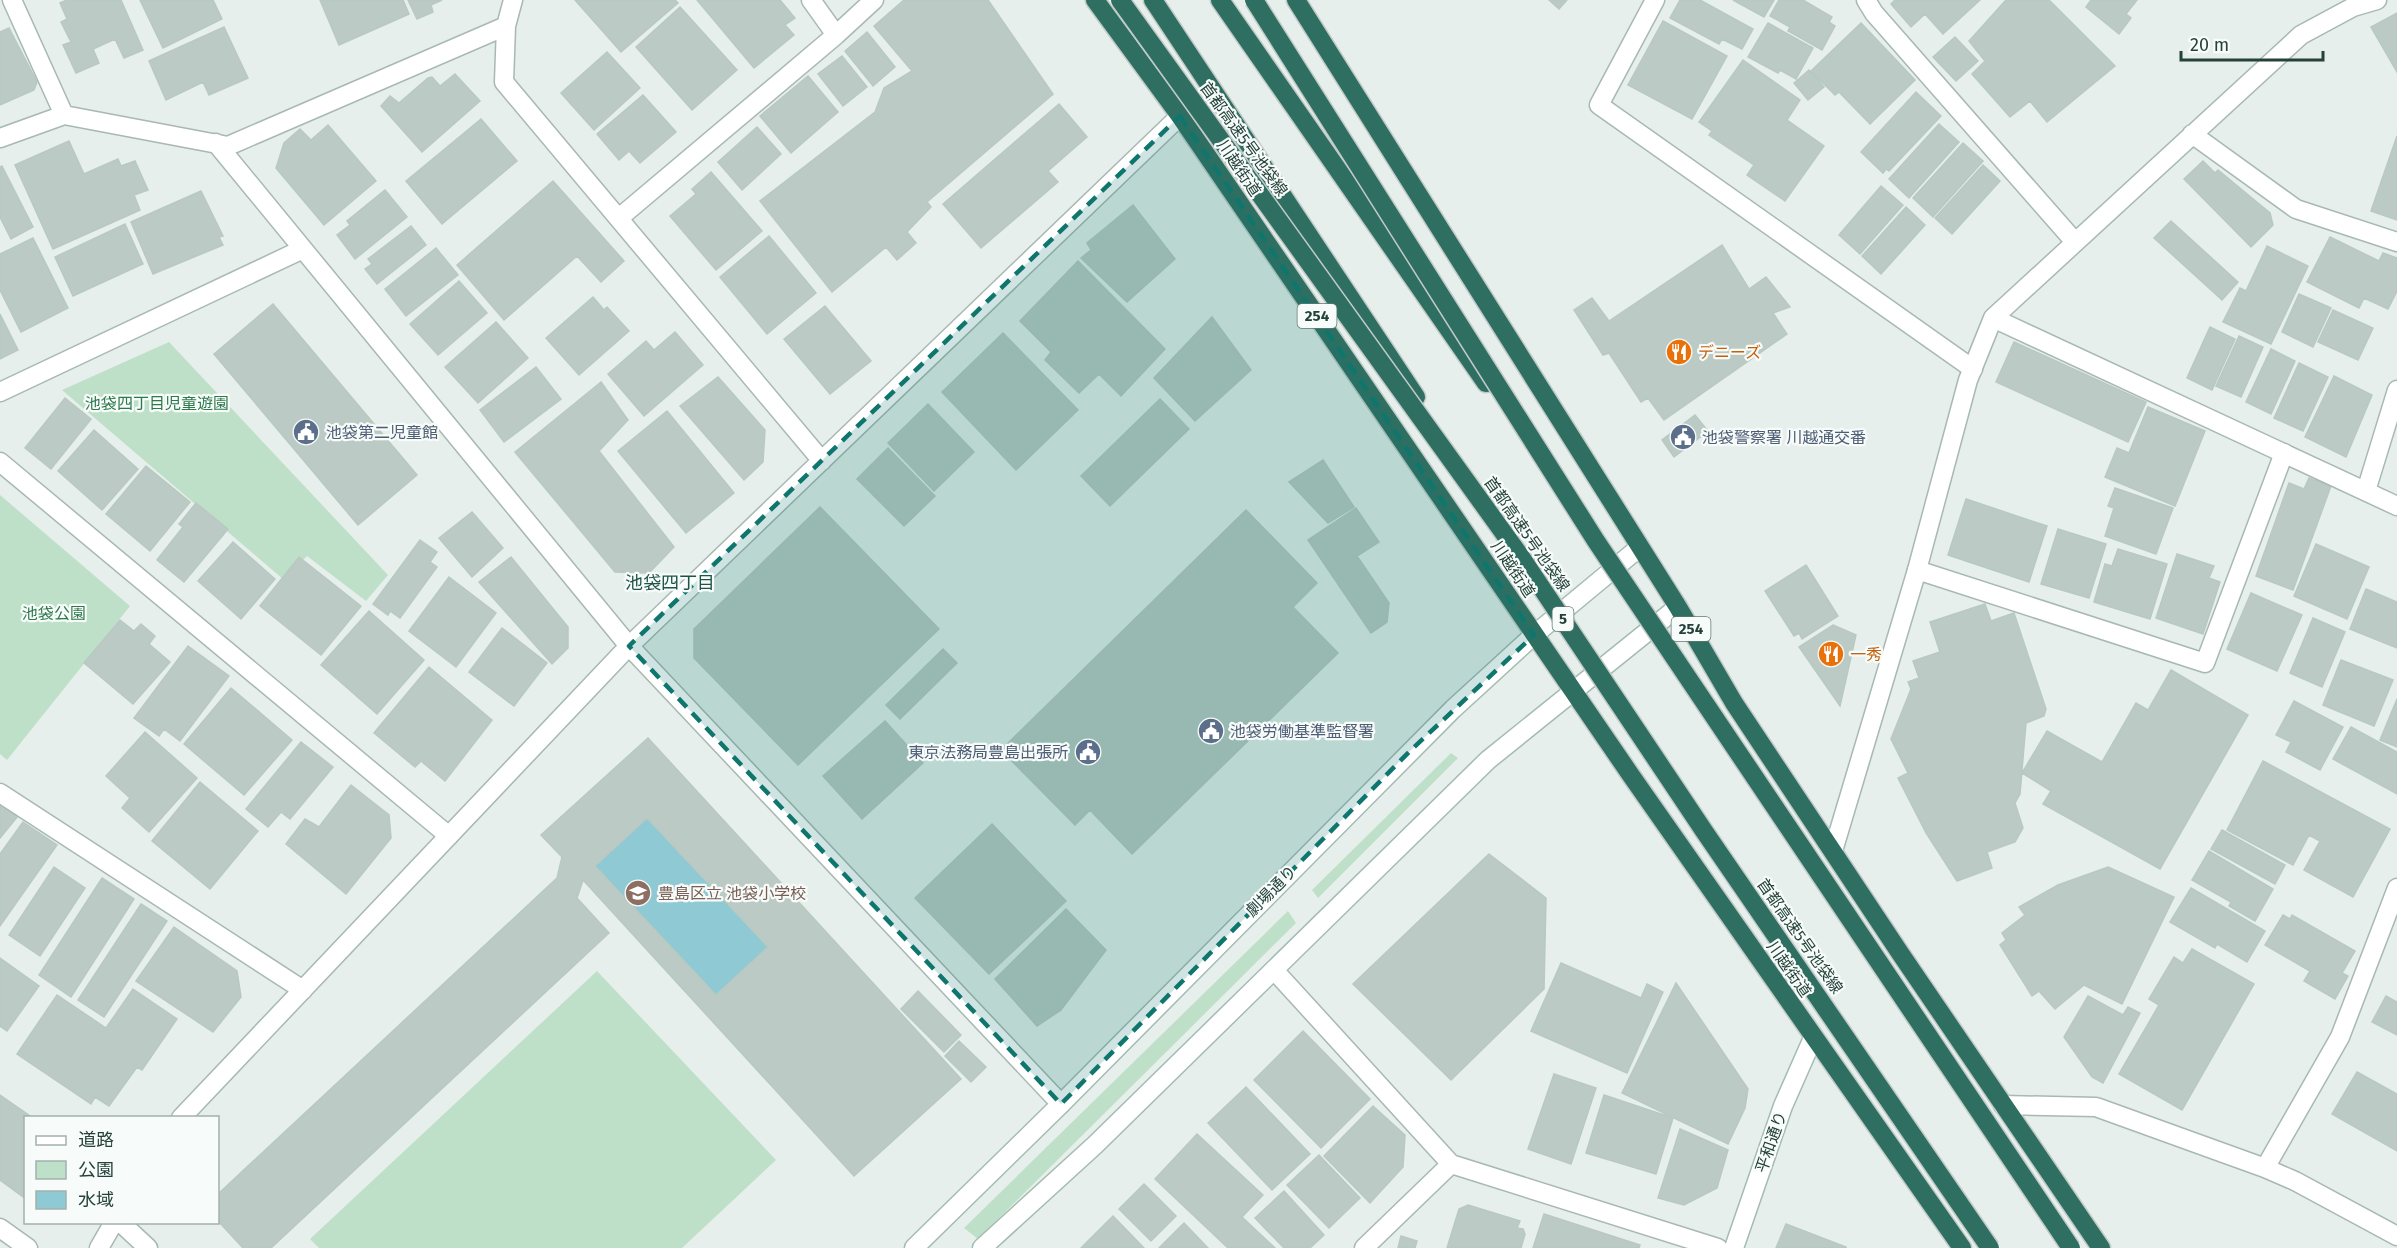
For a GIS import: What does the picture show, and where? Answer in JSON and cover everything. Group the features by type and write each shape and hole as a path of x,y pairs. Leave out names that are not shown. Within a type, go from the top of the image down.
{"highway":[{"name":"川越街道","path":"1095,0 1180,116 1573,692 1962,1248"},
{"name":"首都高速5号池袋線","path":"1119,0 1521,557 1710,841 1990,1248"},
{"path":"1153,0 1521,557"},
{"path":"1220,0 1596,541 2071,1248"},
{"path":"1254,0 1596,541"},
{"name":"254","path":"1296,0 1678,607 1734,703 2003,1105 2102,1248"}],"street":[{"path":"513,0 506,26 504,82 822,461"},
{"path":"811,0 836,35"},
{"path":"619,218 836,35 874,0"},
{"path":"1655,0 1599,105 1972,369"},
{"path":"1866,0 1874,13 2075,242"},
{"path":"1833,851 1917,570 1972,369 1993,318 2301,35 2353,7 2377,0"},
{"path":"16,1 64,115"},
{"path":"0,138 64,115 228,146 506,26"},
{"path":"184,1116 629,646 1180,116"},
{"path":"2192,134 2296,209 2397,242"},
{"path":"216,143 629,646 1061,1104"},
{"path":"0,392 303,249"},
{"path":"1993,318 2397,506"},
{"path":"2366,491 2397,390"},
{"path":"1917,570 2205,663 2284,453"},
{"path":"0,462 449,836"},
{"name":"劇場通り","path":"914,1248 1061,1104 1453,709 1534,635 1640,547"},
{"path":"982,1248 1095,1145 1488,759 1678,607"},
{"path":"0,793 303,990"},
{"path":"2265,1168 2340,1037 2397,888"},
{"path":"1274,970 1451,1164 1718,1248"},
{"name":"平和通り","path":"1734,1248 1783,1106 1813,1038"},
{"path":"2003,1105 2096,1107 2265,1168 2295,1181 2397,1236"},
{"path":"1364,1248 1451,1164"},
{"path":"99,1248 113,1224"},
{"path":"122,1224 148,1248"},
{"path":"0,1228 28,1248"}],"highlighted area":[{"path":"1180,116 1534,635 1411,750 1061,1104 629,646"}],"green space":[{"name":"池袋四丁目児童遊園","path":"169,342 388,575 366,601 307,556 284,580 62,390"},
{"name":"池袋公園","path":"0,495 130,606 7,760 0,754"},
{"path":"1451,753 1458,758 1318,898 1312,890"},
{"path":"1288,911 1296,923 978,1239 964,1228"},
{"path":"597,971 776,1160 682,1248 319,1248 310,1239"}],"water":[{"path":"647,818 768,947 716,995 595,866"}],"building":[{"path":"67,0 121,0 143,50 124,58 115,39 93,49 99,63 76,73 63,45 71,42 61,22 67,19 60,3"},
{"path":"140,0 213,0 222,19 163,48"},
{"path":"320,0 403,0 409,14 339,45"},
{"path":"408,0 442,0 431,5 433,12 417,19"},
{"path":"575,0 675,0 678,3 621,52"},
{"path":"697,0 780,0 795,18 785,25 794,35 754,68"},
{"path":"904,0 988,0 1053,94 927,202 931,207 907,232 916,243 897,260 886,247 832,292 760,201 875,112 884,88 912,71 874,26"},
{"path":"1549,0 1567,0 1559,9"},
{"path":"1680,0 1700,0 1753,29 1742,49 1722,39 1719,44 1670,18"},
{"path":"1733,0 1774,0 1764,17"},
{"path":"1779,0 1803,0 1832,17 1829,22 1835,26 1822,50 1788,31 1790,27 1770,16"},
{"path":"1895,0 1980,0 1943,34 1925,14 1911,27 1891,4"},
{"path":"2006,0 2049,0 2115,66 2047,122 2030,101 2010,117 1972,74 1985,61 1969,41"},
{"path":"2091,0 2137,0 2126,14 2131,18 2119,34 2086,7"},
{"path":"680,7 737,70 692,110 636,47"},
{"path":"2397,13 2397,72 2371,27"},
{"path":"1663,21 1727,56 1692,119 1628,85"},
{"path":"1768,23 1813,48 1796,79 1780,70 1778,73 1748,57"},
{"path":"1861,23 1915,80 1870,124 1839,92 1835,95 1811,71"},
{"path":"224,27 248,78 209,95 203,82 166,100 149,61"},
{"path":"9,28 37,82 34,90 0,105 0,32"},
{"path":"867,32 895,67 873,86 845,51"},
{"path":"1955,37 1978,61 1956,81 1933,57"},
{"path":"607,52 640,88 594,130 561,93"},
{"path":"842,56 867,87 843,106 818,74"},
{"path":"1743,60 1800,100 1787,120 1824,146 1785,201 1747,175 1754,165 1709,135 1712,131 1699,122"},
{"path":"1809,70 1824,87 1808,100 1794,83"},
{"path":"455,74 480,101 422,152 381,106 390,96 399,103 428,78 432,77 440,86"},
{"path":"808,76 838,112 791,153 760,116"},
{"path":"1916,92 1941,116 1889,171 1886,169 1883,173 1861,152"},
{"path":"643,95 676,132 640,163 629,151 619,160 597,134"},
{"path":"1059,104 1087,137 1048,171 1058,182 981,248 943,204"},
{"path":"481,119 517,161 442,224 406,181"},
{"path":"1939,124 1959,142 1909,198 1889,179"},
{"path":"328,125 376,181 324,225 276,168 284,143 300,129 311,140"},
{"path":"757,127 781,154 742,190 718,162"},
{"path":"2397,136 2397,220 2371,211"},
{"path":"69,141 84,174 118,159 121,166 135,161 148,190 134,195 140,210 53,249 15,165"},
{"path":"1963,143 1983,161 1933,217 1913,198"},
{"path":"2203,161 2215,173 2218,170 2270,213 2273,225 2251,247 2184,179"},
{"path":"1983,165 2000,181 1952,234 1935,218"},
{"path":"2,166 33,227 11,239 0,217 0,167"},
{"path":"711,172 762,231 716,270 670,216 696,194 692,189"},
{"path":"553,181 624,261 601,282 577,256 504,320 457,265"},
{"path":"1881,186 1903,205 1860,254 1839,235"},
{"path":"385,190 407,217 355,259 337,235 350,225 347,221"},
{"path":"201,191 223,236 219,237 223,245 153,274 131,222"},
{"path":"1133,205 1175,259 1127,302 1081,258 1091,250 1087,243"},
{"path":"1906,207 1925,225 1881,274 1862,256"},
{"path":"2171,221 2238,282 2222,300 2154,238"},
{"path":"125,224 143,264 73,296 55,257"},
{"path":"411,226 426,245 377,284 365,269 372,264 368,259"},
{"path":"769,236 816,293 767,334 720,277"},
{"path":"2330,237 2379,261 2383,253 2397,258 2397,291 2388,309 2364,298 2359,308 2307,282"},
{"path":"33,238 68,308 21,332 0,290 0,254"},
{"path":"1722,245 1749,289 1766,277 1790,307 1773,313 1787,334 1664,420 1648,398 1641,402 1609,353 1603,355 1574,310 1592,298 1609,321"},
{"path":"2267,246 2308,266 2271,344 2223,322 2240,288 2246,291"},
{"path":"436,248 458,275 406,316 385,289"},
{"path":"1078,261 1165,349 1121,396 1099,374 1079,393 1045,360 1051,352 1020,321"},
{"path":"459,281 487,313 438,355 410,324"},
{"path":"2299,294 2331,308 2313,347 2282,332"},
{"path":"593,297 604,310 607,307 629,331 579,375 546,338"},
{"path":"273,304 417,475 358,525 214,354"},
{"path":"825,306 871,361 830,394 784,339"},
{"path":"2333,310 2373,328 2358,360 2318,342"},
{"path":"0,314 18,350 0,359"},
{"path":"1212,317 1251,370 1195,421 1154,378"},
{"path":"496,322 528,358 478,403 445,367"},
{"path":"2210,327 2235,339 2212,390 2187,378"},
{"path":"675,332 703,365 644,416 608,374 646,341 654,350"},
{"path":"1003,333 1078,410 1016,470 942,392"},
{"path":"2239,336 2263,347 2241,397 2216,386"},
{"path":"2014,342 2146,402 2128,442 1996,382"},
{"path":"2271,349 2295,361 2271,414 2246,402"},
{"path":"2299,363 2328,377 2303,431 2274,418"},
{"path":"536,367 561,399 504,442 480,410"},
{"path":"2334,376 2372,395 2346,457 2305,437"},
{"path":"718,377 765,430 763,462 744,480 680,406"},
{"path":"601,382 628,420 599,451 674,547 649,573 615,572 515,452"},
{"path":"65,398 91,419 51,469 25,448"},
{"path":"1160,399 1189,429 1110,506 1081,476"},
{"path":"928,404 974,452 934,491 888,443"},
{"path":"2148,407 2205,431 2175,506 2105,477 2117,448 2129,453"},
{"path":"667,411 734,493 686,533 618,451"},
{"path":"1695,415 1708,431 1674,457 1662,440"},
{"path":"94,430 138,469 102,510 58,471"},
{"path":"888,448 935,496 904,526 857,479"},
{"path":"1323,460 1354,507 1328,523 1289,482"},
{"path":"146,466 190,502 150,551 106,514"},
{"path":"2309,478 2331,486 2293,590 2256,576 2289,483 2304,489"},
{"path":"2115,488 2173,508 2156,554 2105,536 2114,508 2108,506"},
{"path":"1966,499 2047,526 2029,582 1948,555"},
{"path":"196,503 228,529 184,582 157,560 183,527 179,524"},
{"path":"820,507 939,629 798,765 694,658 694,629"},
{"path":"1356,508 1379,542 1357,556 1389,603 1387,622 1371,633 1308,540"},
{"path":"1246,510 1317,583 1293,607 1338,653 1132,854 1090,810 1075,825 1001,750"},
{"path":"472,512 503,548 472,577 439,538"},
{"path":"2058,529 2106,544 2089,598 2041,584"},
{"path":"420,540 437,552 430,562 437,567 400,618 390,611 388,615 373,604"},
{"path":"233,542 275,579 241,619 198,581"},
{"path":"2316,544 2369,567 2347,619 2294,596"},
{"path":"2118,549 2167,564 2150,619 2094,602 2105,564 2112,566"},
{"path":"2177,554 2214,566 2209,578 2220,582 2203,634 2156,618"},
{"path":"299,557 361,606 321,655 260,606"},
{"path":"511,557 568,627 568,648 552,664 479,582"},
{"path":"1806,565 1838,616 1802,639 1799,633 1794,636 1765,591"},
{"path":"449,577 496,613 456,667 409,631"},
{"path":"2366,589 2397,602 2397,648 2350,629"},
{"path":"2251,593 2302,615 2277,671 2227,649"},
{"path":"1985,604 1991,621 2014,613 2046,709 2044,716 2026,723 2020,794 2015,803 2023,828 2015,842 1987,852 1992,868 1957,881 1926,833 1898,778 1908,773 1891,739 1911,689 1908,682 1919,678 1913,661 1940,652 1930,622"},
{"path":"369,611 424,660 377,714 321,665"},
{"path":"2313,618 2345,632 2322,687 2290,673"},
{"path":"120,620 134,631 141,624 155,636 149,644 170,662 133,704 84,663"},
{"path":"1833,625 1856,635 1840,706 1799,647"},
{"path":"502,628 547,663 514,706 469,672"},
{"path":"188,646 229,676 180,741 164,729 159,736 134,718"},
{"path":"943,649 957,663 900,719 886,705"},
{"path":"2341,660 2393,680 2374,726 2323,705"},
{"path":"429,667 492,720 445,781 421,761 415,767 374,733"},
{"path":"2171,670 2248,715 2160,869 2043,804 2051,791 2022,773 2047,731 2102,762 2136,703 2148,710"},
{"path":"231,688 292,740 244,795 184,744"},
{"path":"2397,699 2397,747 2380,740"},
{"path":"2294,701 2343,727 2320,770 2286,752 2291,742 2276,735"},
{"path":"885,721 923,763 862,819 823,776"},
{"path":"2351,727 2397,752 2397,794 2333,759"},
{"path":"145,732 197,778 149,832 122,808 130,798 106,776"},
{"path":"648,738 961,1079 854,1176 583,880 577,898 609,933 271,1248 243,1248 219,1222 219,1193 557,878 562,857 541,835","holes":["647,818 768,947 716,995 595,866"]},
{"path":"301,742 333,767 290,819 281,812 268,827 246,809"},
{"path":"2263,761 2390,829 2353,897 2304,870 2320,841 2309,835 2293,865 2227,830"},
{"path":"200,782 258,831 210,889 152,841"},
{"path":"351,785 389,815 391,838 346,894 286,844 305,819 319,827"},
{"path":"0,803 18,816 0,838"},
{"path":"23,822 57,845 0,926 0,854"},
{"path":"992,824 1066,901 989,974 915,898"},
{"path":"2222,830 2285,865 2275,884 2211,849"},
{"path":"2209,851 2273,889 2255,921 2229,906 2231,902 2192,880"},
{"path":"1489,854 1546,898 1544,989 1451,1080 1353,984"},
{"path":"54,867 85,888 40,956 9,935"},
{"path":"2108,867 2174,897 2122,1004 2084,985 2055,1009 2039,991 2032,996 2000,945 2006,940 2002,933 2025,915 2019,907 2058,885"},
{"path":"102,878 134,899 71,997 39,975"},
{"path":"2191,888 2265,931 2247,962 2217,944 2215,948 2170,922"},
{"path":"141,904 167,921 104,1017 78,1000"},
{"path":"1066,909 1106,950 1061,1010 1037,1026 995,979"},
{"path":"2283,915 2290,919 2292,915 2355,951 2342,973 2348,976 2335,999 2304,981 2310,971 2265,945"},
{"path":"174,927 237,971 241,997 213,1032 136,981"},
{"path":"2192,949 2254,984 2182,1110 2119,1074 2159,1005 2149,999 2174,957 2183,963"},
{"path":"0,958 39,986 7,1031 0,1026"},
{"path":"1561,963 1641,998 1647,984 1663,992 1627,1073 1531,1031"},
{"path":"1676,983 1748,1089 1745,1108 1728,1144 1622,1093"},
{"path":"133,989 177,1019 142,1070 137,1067 109,1106 95,1097 91,1104 17,1054 57,995 106,1028"},
{"path":"918,991 961,1035 944,1052 901,1009"},
{"path":"2088,996 2123,1015 2128,1007 2140,1013 2103,1083 2092,1077 2064,1037"},
{"path":"2386,996 2397,1002 2397,1035 2372,1022"},
{"path":"1303,1031 1370,1099 1321,1148 1254,1080"},
{"path":"959,1041 986,1067 971,1082 945,1056"},
{"path":"2357,1072 2397,1094 2397,1151 2332,1114"},
{"path":"1554,1074 1596,1088 1571,1164 1528,1149"},
{"path":"1246,1087 1310,1154 1272,1190 1208,1123"},
{"path":"0,1095 30,1116 24,1116 24,1198 0,1180"},
{"path":"1604,1095 1673,1118 1656,1174 1586,1153"},
{"path":"1373,1106 1405,1135 1403,1167 1370,1203 1324,1156"},
{"path":"1680,1129 1728,1150 1717,1188 1684,1205 1658,1198"},
{"path":"1197,1134 1263,1195 1242,1217 1275,1248 1228,1248 1155,1179"},
{"path":"1319,1155 1360,1198 1329,1228 1287,1185"},
{"path":"1144,1184 1176,1216 1151,1241 1119,1209"},
{"path":"1284,1191 1324,1235 1310,1248 1284,1248 1255,1218"},
{"path":"1468,1205 1520,1221 1517,1228 1523,1229 1525,1234 1521,1248 1447,1248 1459,1209"},
{"path":"1544,1214 1640,1245 1639,1248 1533,1248"},
{"path":"1113,1216 1144,1248 1081,1248"},
{"path":"1184,1223 1208,1248 1159,1248"},
{"path":"1786,1224 1846,1247 1846,1248 1776,1248"},
{"path":"1401,1236 1417,1241 1415,1248 1398,1248"}],"place":[{"name":"デニーズ","path":"1679,352"},
{"name":"池袋第二児童館","path":"306,432"},
{"name":"池袋警察署 川越通交番","path":"1683,437"},
{"name":"一秀","path":"1831,654"},
{"name":"池袋労働基準監督署","path":"1211,731"},
{"name":"東京法務局豊島出張所","path":"1088,752"},
{"name":"豊島区立 池袋小学校","path":"638,893"}],"district":[{"name":"池袋四丁目","path":"670,583"}]}
